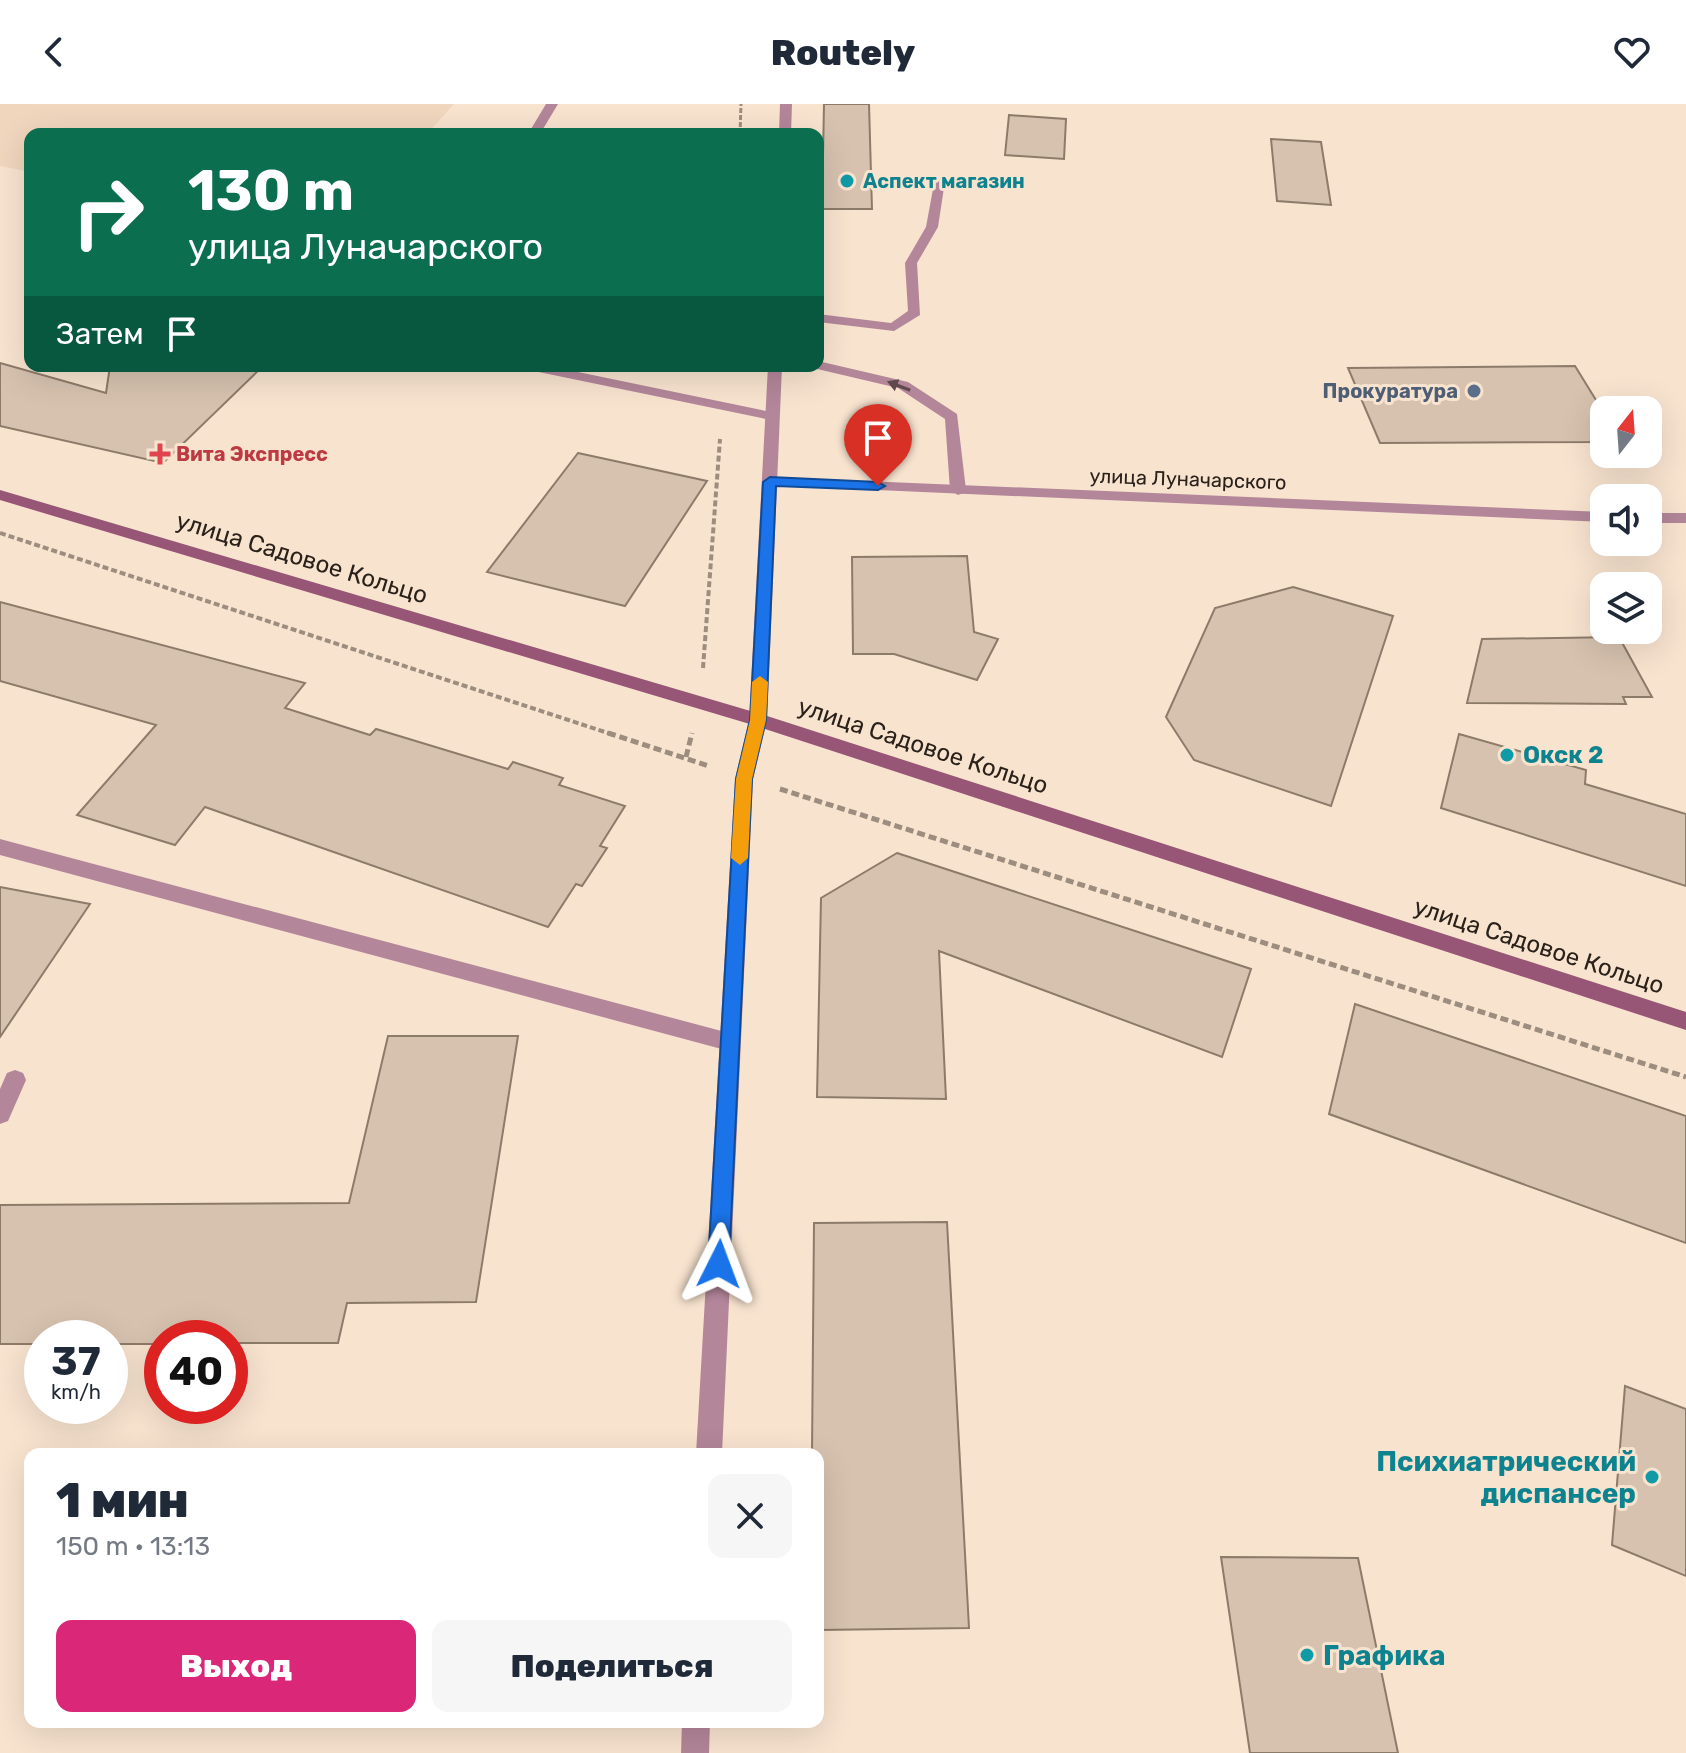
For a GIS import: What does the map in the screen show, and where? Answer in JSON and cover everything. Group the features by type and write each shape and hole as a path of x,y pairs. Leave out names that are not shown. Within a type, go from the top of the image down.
{"main road":[{"name":"улица Садовое Кольцо","path":"0,495 758,720 1686,1021"}],"street":[{"path":"538,128 552,104"},
{"path":"785,128 786,104"},
{"path":"824,319 894,327 915,312 911,263 932,227 939,181"},
{"path":"824,366 903,385 952,417 958,490"},
{"path":"558,372 771,416"},
{"path":"709,1448 744,779 758,720 775,372"},
{"name":"улица Луначарского","path":"770,482 1590,516"},
{"path":"1662,518 1686,518"},
{"path":"0,847 729,1042"},
{"path":"0,1114 15,1080"},
{"path":"695,1753 696,1728"}],"path":[{"path":"740,128 741,104"},
{"path":"686,757 700,703 723,406"},
{"path":"0,533 686,757 744,779 811,797 1686,1077"}],"shaded area":[{"path":"0,104 454,104 432,128 24,128 24,171 0,166"}],"building":[{"name":"Аспект магазин","path":"824,104 869,104 872,209 824,209"},
{"path":"1009,115 1066,119 1064,159 1005,155"},
{"path":"1271,139 1321,142 1331,205 1277,201"},
{"path":"0,363 106,393 109,372 257,372 163,463 0,426"},
{"name":"Прокуратура","path":"1575,366 1594,396 1590,396 1590,442 1380,443 1348,368"},
{"path":"578,453 707,481 625,606 487,572"},
{"path":"967,556 974,632 998,639 977,680 894,654 853,654 852,557"},
{"path":"1293,587 1393,616 1331,806 1194,760 1166,717 1215,608"},
{"path":"0,602 305,683 285,708 370,735 376,729 508,769 513,762 563,778 559,785 625,806 600,846 607,848 582,886 576,884 548,927 205,807 175,845 77,815 156,725 0,681"},
{"path":"1590,637 1590,644 1623,644 1652,697 1623,697 1626,704 1467,703 1482,639"},
{"path":"1459,734 1586,770 1585,784 1686,814 1686,886 1441,808"},
{"path":"897,853 1251,969 1222,1057 939,951 946,1099 817,1097 821,898"},
{"path":"0,887 90,904 0,1037"},
{"path":"1355,1004 1686,1116 1686,1243 1329,1114"},
{"path":"388,1036 518,1036 476,1302 347,1303 338,1343 248,1343 248,1320 144,1320 144,1344 128,1344 128,1320 24,1320 24,1344 0,1344 0,1205 349,1203"},
{"path":"947,1222 969,1628 824,1630 824,1448 812,1448 814,1223"},
{"name":"Психиатрический диспансер","path":"1625,1386 1686,1409 1686,1576 1612,1545"},
{"name":"Графика","path":"1221,1557 1358,1558 1398,1753 1250,1753"}],"slow traffic":[{"path":"740,858 744,779 758,720 760,682"}],"place":[{"name":"Аспект магазин","path":"847,181"},
{"name":"Прокуратура","path":"1474,391"},
{"name":"Вита Экспресс","path":"160,454"},
{"name":"Окск 2","path":"1507,755"},
{"name":"Психиатрический диспансер","path":"1652,1477"},
{"name":"Графика","path":"1307,1655"}],"route":[{"path":"719,1264 744,779 758,720 770,482 878,486"}]}
